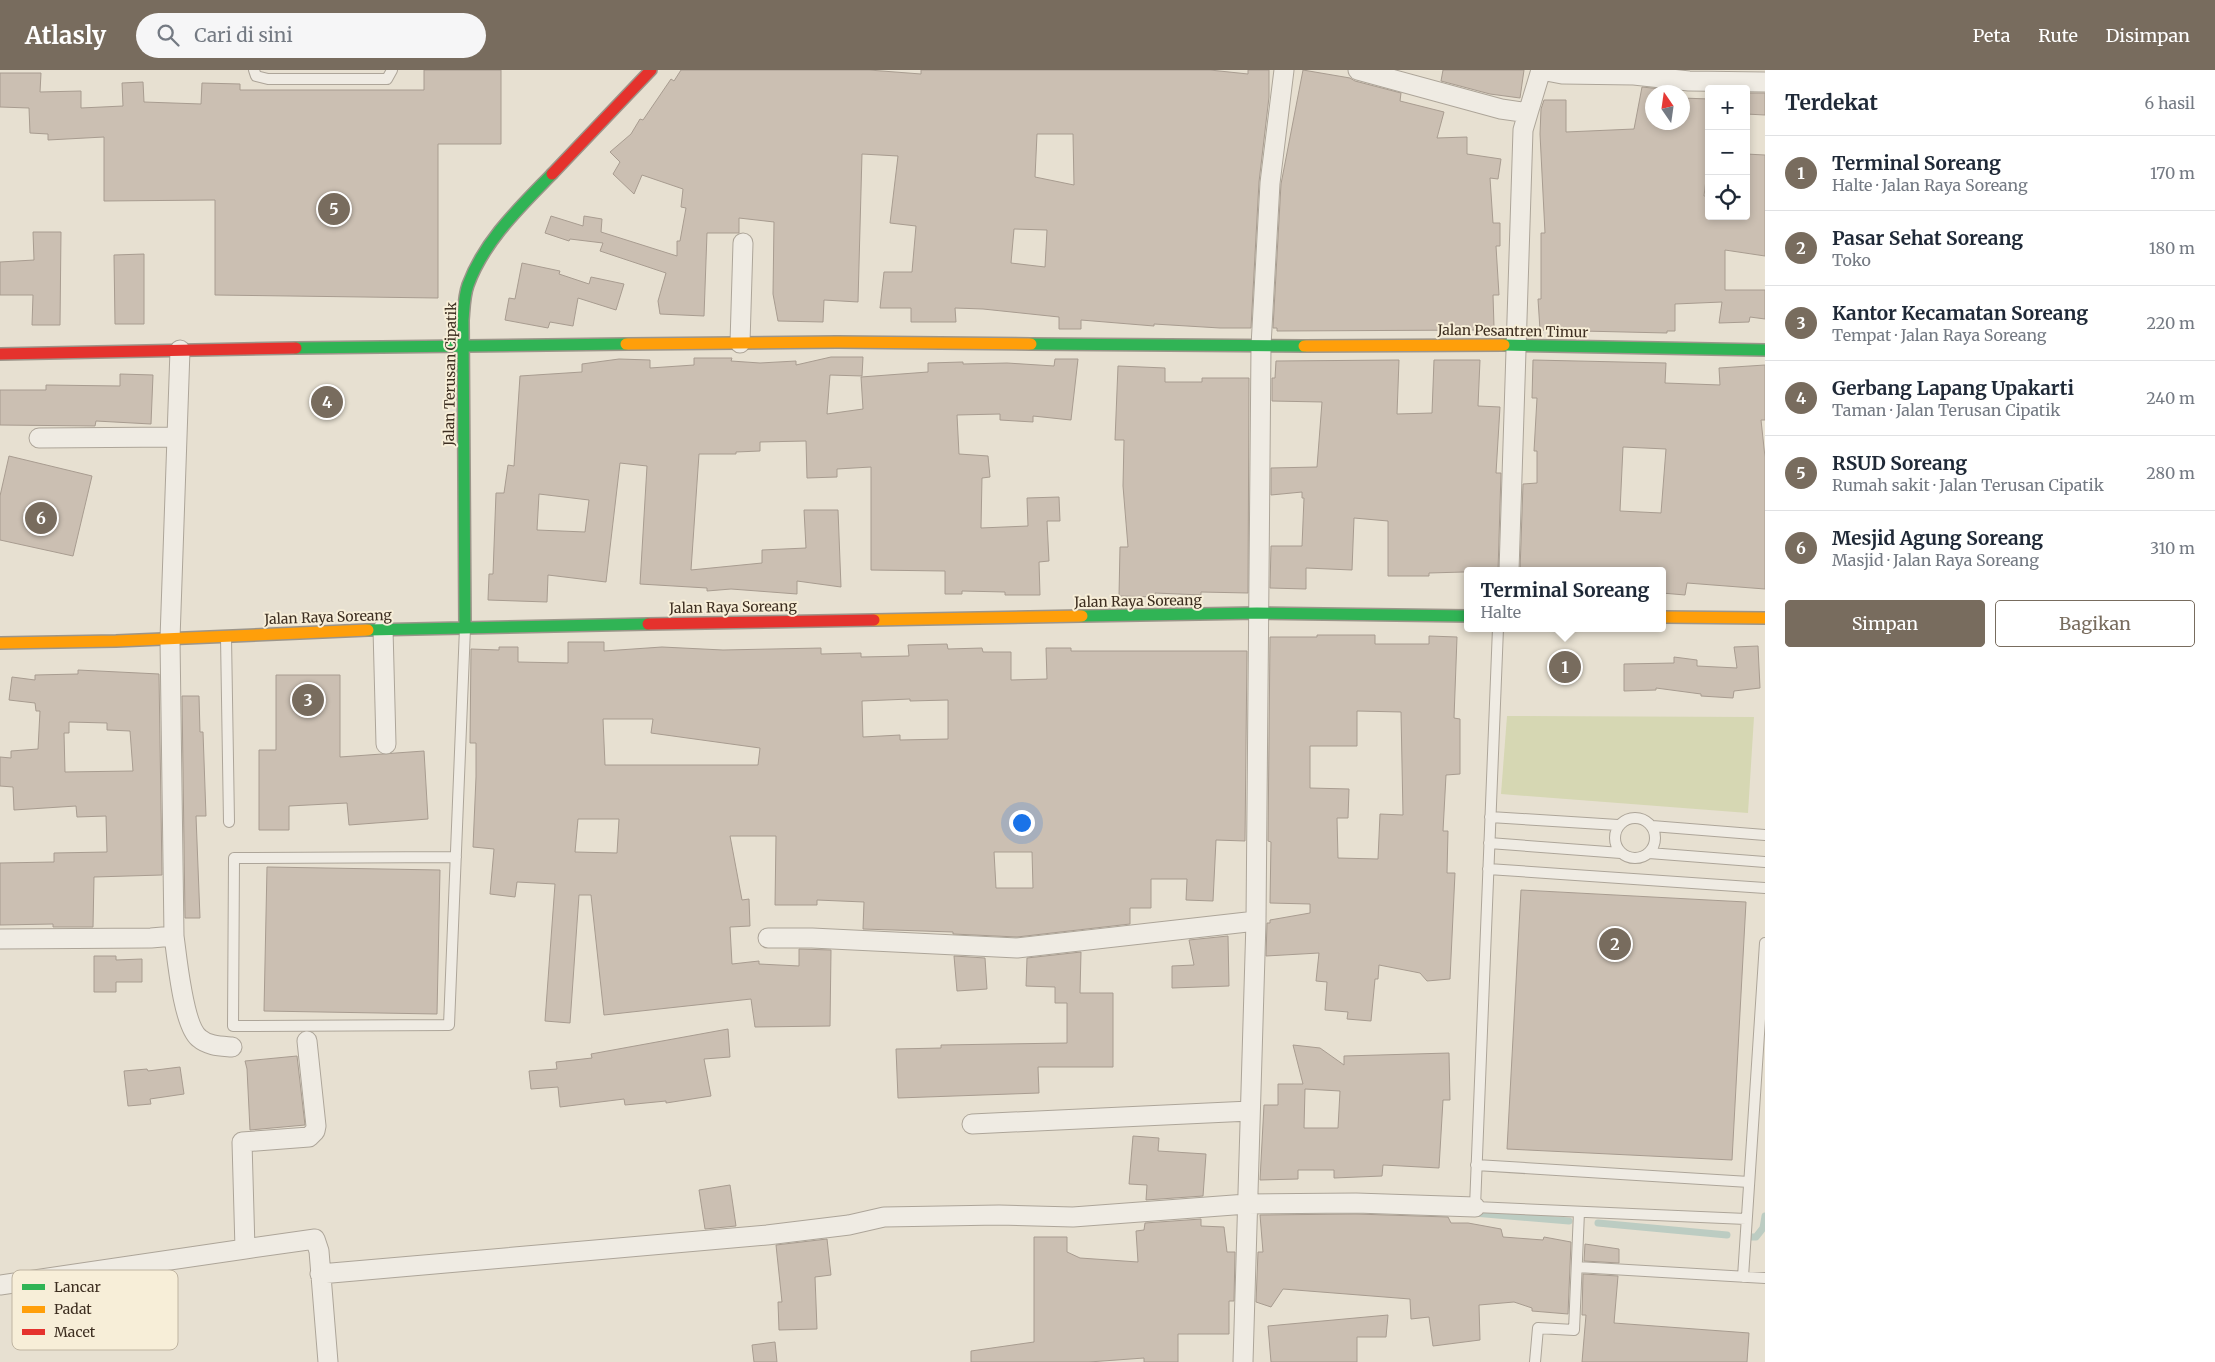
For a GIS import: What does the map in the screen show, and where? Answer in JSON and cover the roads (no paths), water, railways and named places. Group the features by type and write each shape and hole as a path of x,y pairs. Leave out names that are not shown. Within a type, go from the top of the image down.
{"main road":[{"name":"Jalan Terusan Cipatik","path":"464,627 463,320 468,287 477,265 498,233 524,202 651,70"},
{"name":"Jalan Pesantren Timur","path":"0,354 463,345 740,343 1261,346 1517,345 1765,350"},
{"name":"Jalan Raya Soreang","path":"0,643 74,643 464,627 1257,614 1464,616"},
{"path":"1666,617 1765,618"}],"street":[{"path":"1243,1362 1256,920 1257,614 1261,346 1270,183 1284,70"},
{"path":"1358,70 1501,109 1528,113"},
{"path":"1509,567 1523,130 1541,70 1562,74 1634,75 1689,80 1765,82"},
{"path":"740,343 743,243"},
{"path":"180,350 170,639 174,936 180,984 192,1029 198,1038 215,1046 232,1047"},
{"path":"39,438 176,437"},
{"path":"383,629 386,744"},
{"path":"768,938 812,938 1017,948 1256,920"},
{"path":"0,939 150,938 174,936"},
{"path":"245,1249 242,1142 309,1137 315,1131 307,1041"},
{"path":"972,1124 1250,1111"},
{"path":"320,1274 767,1235 849,1225 884,1217 1000,1215 1073,1217 1247,1204 1356,1203 1475,1207"},
{"path":"102,1270 315,1239 317,1242 328,1362"}],"lane":[{"path":"254,70 256,76 268,79 351,80 387,79 392,70"},
{"path":"456,856 234,858 233,1026 449,1025 456,856 464,627"},
{"path":"1498,632 1475,1207 1746,1219"},
{"path":"226,636 229,822"},
{"path":"1490,817 1618,826"},
{"path":"1489,844 1621,853 1630,858 1640,858 1649,853 1654,845 1656,835 1652,826 1645,819 1635,817 1626,819 1618,826 1614,835 1616,845 1621,853"},
{"path":"1652,826 1765,835"},
{"path":"1649,853 1765,862"},
{"path":"1488,869 1765,888"},
{"path":"1743,1277 1765,944"},
{"path":"1476,1165 1749,1182"},
{"path":"1535,1362 1538,1328 1574,1330 1579,1212"},
{"path":"1577,1267 1765,1278"}],"waterway":[{"path":"1474,1213 1569,1221"},
{"path":"1751,1237 1756,1237 1763,1228 1765,1216"},
{"path":"1598,1223 1727,1235"}],"place":[{"name":"RSUD Soreang","path":"334,209"},
{"name":"Gerbang Lapang Upakarti","path":"327,402"},
{"name":"Mesjid Agung Soreang","path":"41,518"},
{"name":"Terminal Soreang","path":"1565,667"},
{"name":"Kantor Kecamatan Soreang","path":"308,700"},
{"name":"Pasar Sehat Soreang","path":"1615,944"}]}
